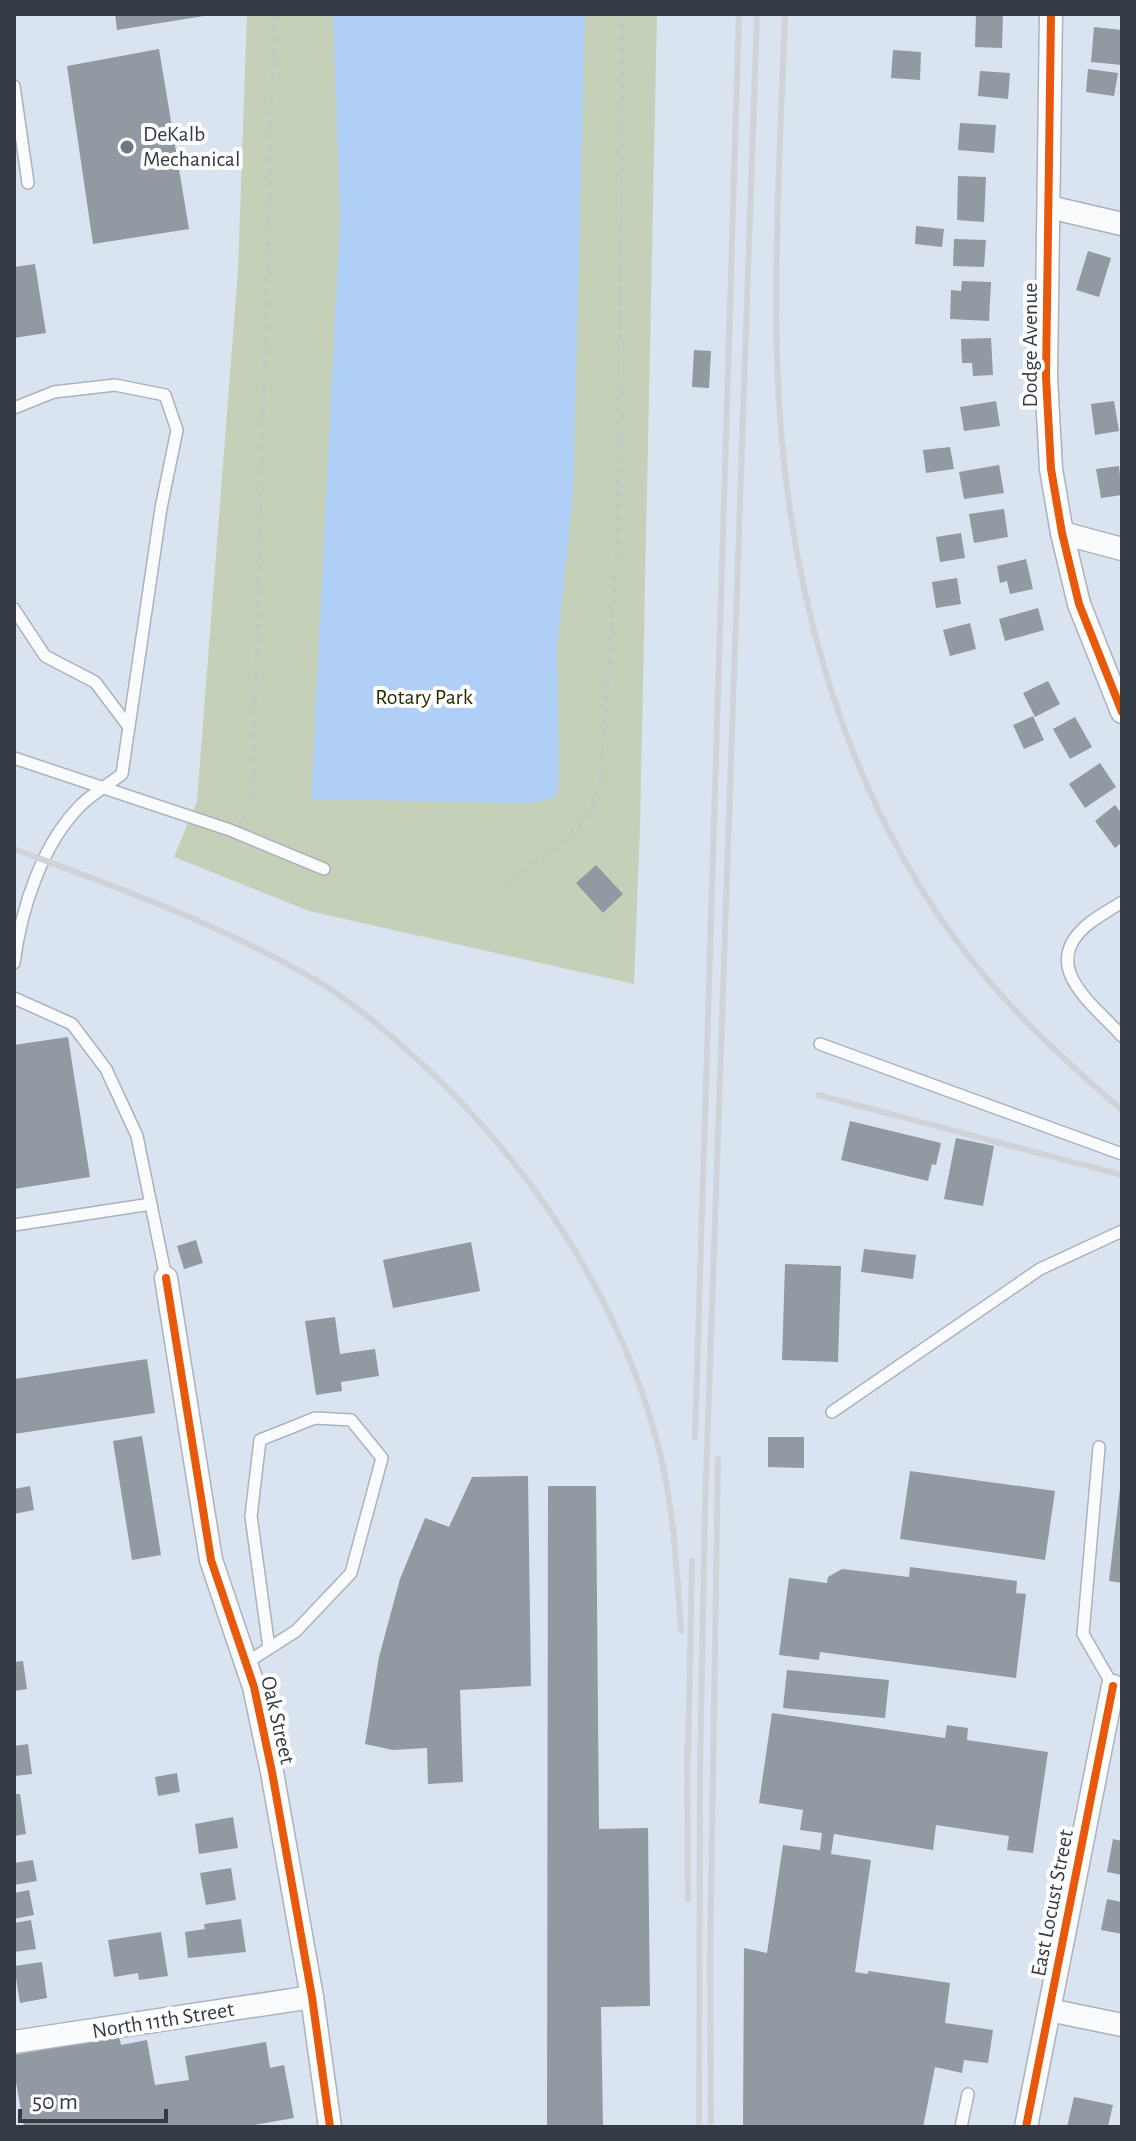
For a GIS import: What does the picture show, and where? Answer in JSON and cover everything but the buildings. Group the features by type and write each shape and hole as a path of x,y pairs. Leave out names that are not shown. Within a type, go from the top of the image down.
{"street":[{"name":"Dodge Avenue","path":"1051,14 1048,425 1051,469 1079,604 1122,712"},
{"path":"1049,207 1122,224"},
{"path":"1062,533 1122,549"},
{"name":"Oak Street","path":"166,1278 211,1560 254,1687 272,1772 312,1997 330,2127"},
{"name":"East Locust Street","path":"1026,2127 1113,1686"},
{"name":"North 11th Street","path":"14,2042 312,1997"},
{"path":"1049,2010 1122,2025"}],"lane":[{"path":"14,86 28,183"},
{"path":"14,408 54,392 115,385 165,395 177,430 161,508 122,774 80,806 43,860 18,934 14,963"},
{"path":"14,609 45,656 95,682 129,727"},
{"path":"14,758 240,834 324,869"},
{"path":"1122,902 1087,925 1070,943 1066,962 1070,979 1122,1036"},
{"path":"14,998 72,1024 106,1069 137,1136 166,1278"},
{"path":"820,1044 1122,1154"},
{"path":"14,1225 151,1204"},
{"path":"832,1412 1040,1269 1122,1231"},
{"path":"246,1663 296,1631 351,1573 382,1458 351,1420 315,1418 260,1440 251,1516 269,1648"},
{"path":"1099,1447 1083,1634 1113,1686"},
{"path":"961,2127 968,2094"}],"path":[{"path":"240,834 253,787 274,14"},
{"path":"504,887 586,819 600,786 617,552 623,14"}],"green space":[{"name":"Rotary Park","path":"247,14 657,14 634,984 309,911 174,857 197,801 238,270"}],"water":[{"path":"333,14 585,14 573,495 557,649 559,776 557,794 549,800 527,803 311,799 340,217"}],"railway":[{"path":"695,1437 739,14"},
{"path":"699,2127 700,1769 705,1507 757,14"},
{"path":"785,14 778,186 777,358 791,515 805,593 825,670 850,745 882,818 920,887 965,952 1001,995 1122,1110"},
{"path":"14,849 211,927 324,985 400,1044 488,1131 527,1180 594,1284 644,1397 669,1500 681,1631"},
{"path":"818,1095 1122,1175"},
{"path":"711,2127 710,1961 718,1459"},
{"path":"688,1755 692,1561"},
{"path":"687,1747 688,1899"}],"cycle path":[{"path":"1051,14 1046,377 1051,469 1079,604 1122,712"},
{"path":"166,1278 211,1560 254,1687 272,1772 312,1997 330,2127"},
{"path":"1026,2127 1113,1686"}],"place":[{"name":"DeKalb Mechanical","path":"127,147"}]}
